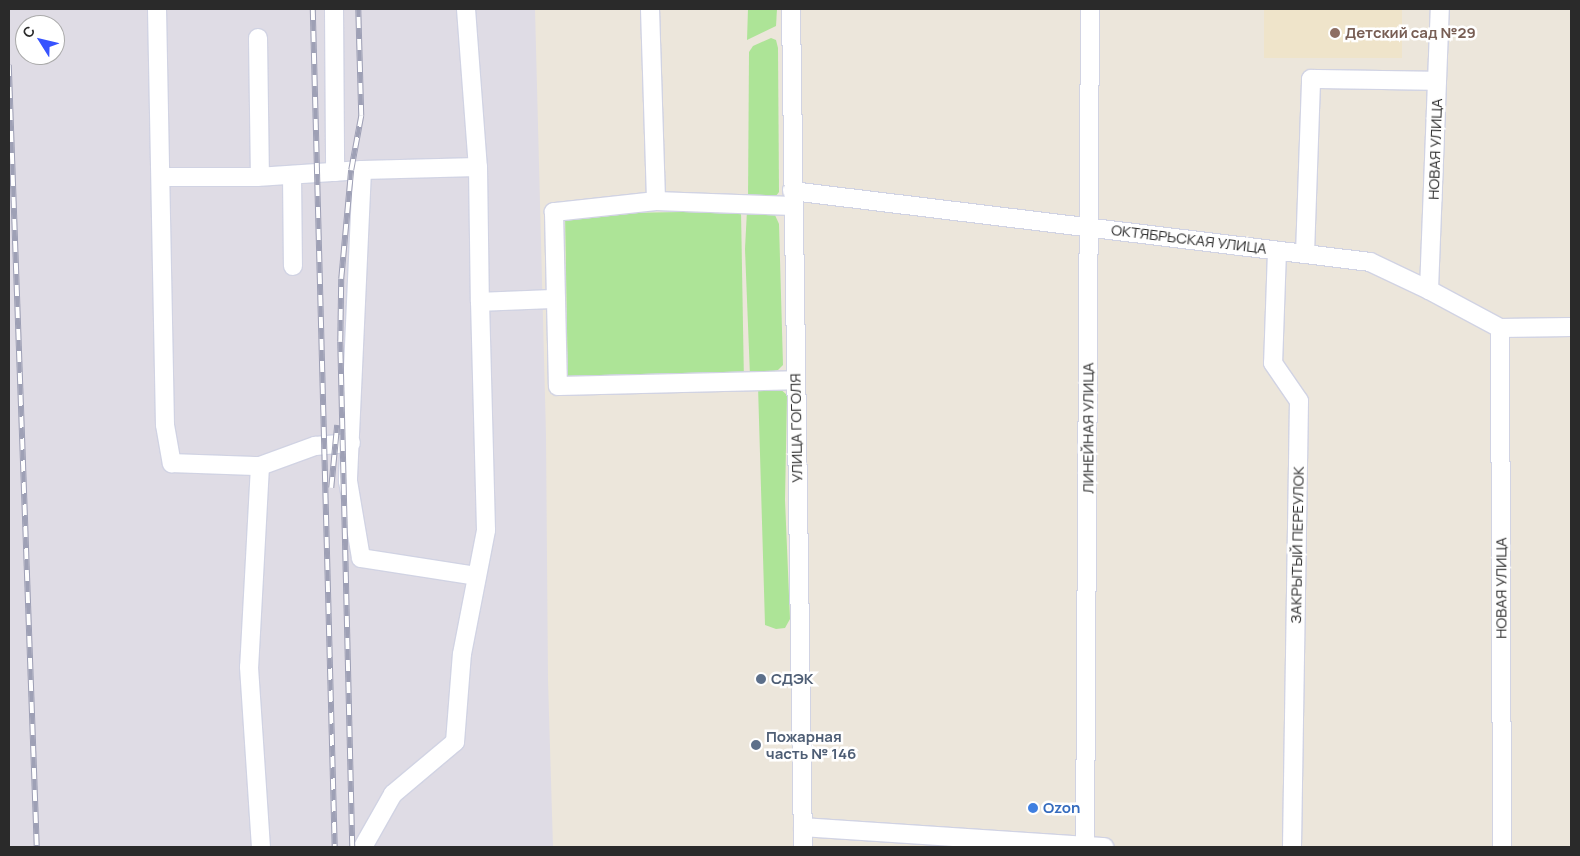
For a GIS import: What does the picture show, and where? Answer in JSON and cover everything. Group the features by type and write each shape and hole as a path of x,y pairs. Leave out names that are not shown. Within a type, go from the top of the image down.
{"street":[{"path":"157,9 164,425 172,463 260,466 315,446 351,443"},
{"path":"334,9 335,172"},
{"path":"363,847 392,794 456,742 462,654 486,530 478,168 466,9"},
{"path":"650,9 656,201"},
{"name":"УЛИЦА ГОГОЛЯ","path":"791,9 792,199 803,847"},
{"name":"ЛИНЕЙНАЯ УЛИЦА","path":"1085,846 1090,9"},
{"name":"НОВАЯ УЛИЦА","path":"1429,290 1440,9"},
{"path":"258,38 260,176"},
{"path":"1305,254 1311,79 1437,81"},
{"path":"161,176 260,176 362,170 478,168"},
{"path":"362,170 348,481 360,558 477,576"},
{"path":"292,175 293,266"},
{"name":"ОКТЯБРЬСКАЯ УЛИЦА","path":"556,299 554,212 656,201 792,199 1089,226 1370,262 1429,290 1500,328 1571,327"},
{"name":"ЗАКРЫТЫЙ ПЕРЕУЛОК","path":"1277,251 1273,363 1299,401 1292,847"},
{"path":"480,302 556,299 558,386 796,380"},
{"name":"НОВАЯ УЛИЦА","path":"1500,328 1502,847"},
{"path":"260,466 249,667 261,847"},
{"path":"802,827 1104,847"}],"shaded area":[{"path":"9,9 535,9 546,435 548,680 553,847 9,847"},
{"name":"Детский сад №29","path":"1264,9 1402,9 1402,58 1264,58"}],"green space":[{"path":"748,9 777,9 776,26 747,40"},
{"path":"771,38 776,40 778,48 779,192 776,196 766,199 748,199 749,52 753,46"},
{"path":"747,210 765,211 775,215 779,224 783,365 778,370 750,376 745,249"},
{"path":"741,211 744,378 568,381 565,214"},
{"path":"758,386 778,387 787,395 785,500 790,619 785,628 776,629 765,625"}],"railway":[{"path":"313,9 335,847"},
{"path":"352,847 340,342 341,279 351,170 361,116 358,9"},
{"path":"9,65 37,847"},
{"path":"331,488 337,425"}],"place":[{"name":"Детский сад №29","path":"1335,33"},
{"name":"СДЭК","path":"761,679"},
{"name":"Пожарная часть № 146","path":"756,745"},
{"name":"Ozon","path":"1033,808"}]}
